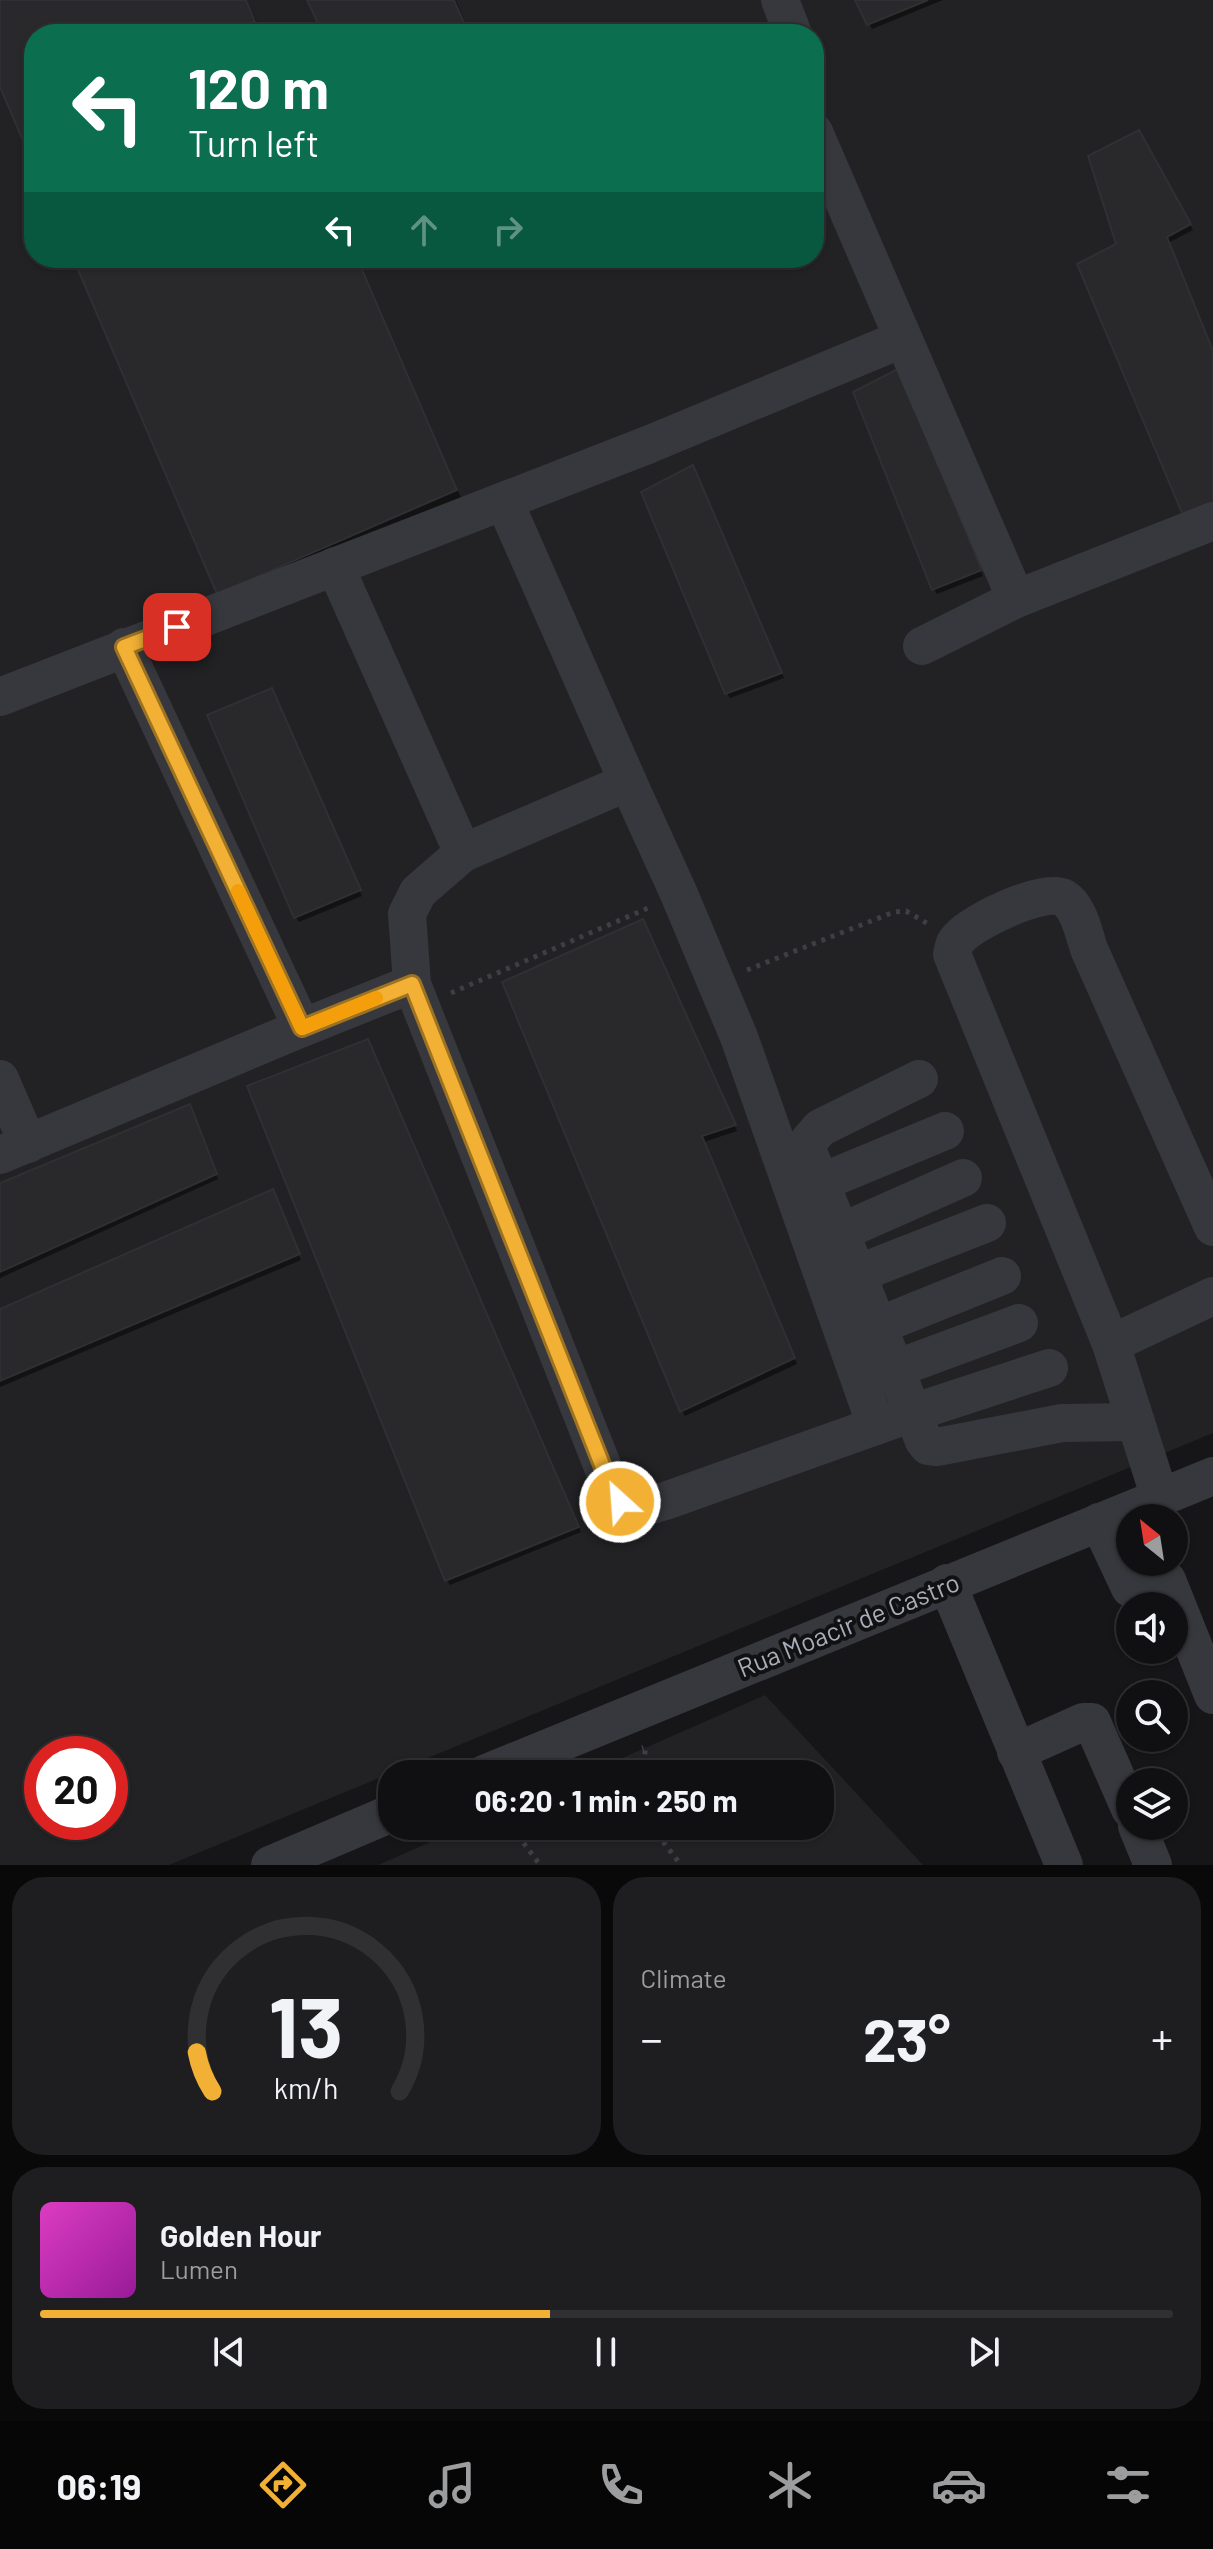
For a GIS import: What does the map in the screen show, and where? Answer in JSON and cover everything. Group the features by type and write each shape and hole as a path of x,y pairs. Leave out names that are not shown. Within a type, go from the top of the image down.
{"street":[{"path":"780,0 789,24"},
{"path":"824,156 1016,599"},
{"path":"0,697 650,444 902,339"},
{"path":"504,501 716,982 744,1052 876,1426"},
{"path":"922,646 1016,599 1213,521"},
{"path":"335,566 463,853"},
{"path":"124,647 302,1028"},
{"path":"628,782 463,853 418,892 407,914 416,995 610,1485 620,1502 635,1510 668,1500 1049,1368"},
{"path":"1160,1498 1111,1344 952,954 954,943 962,933 1000,912 1045,895 1064,897 1075,909 1089,949 1213,1227"},
{"path":"0,1079 14,1150 302,1028 416,995"},
{"path":"919,1079 820,1128 808,1142 809,1154 924,1441 928,1446 937,1447 1062,1423 1136,1422"},
{"path":"822,1182 945,1131"},
{"path":"841,1232 963,1178"},
{"path":"857,1274 987,1223"},
{"path":"878,1326 1002,1276"},
{"path":"1111,1344 1213,1296"},
{"path":"895,1369 1019,1323"},
{"name":"Rua Moacir de Castro","path":"518,1760 1213,1476"},
{"path":"1099,1522 1130,1588 1161,1575 1167,1580 1213,1695"},
{"path":"947,1583 1064,1865"},
{"path":"1016,1752 1083,1722 1092,1722 1116,1777"},
{"path":"270,1865 378,1819"},
{"path":"1143,1840 1153,1865"}],"path":[{"path":"416,995 679,894"},
{"path":"716,982 894,912 906,911 918,917 954,943"},
{"path":"633,1752 646,1747 644,1760"},
{"path":"520,1840 540,1865"},
{"path":"662,1840 681,1865"}],"shaded area":[{"path":"0,0 1213,0 1213,1433 423,1760 378,1760 378,1779 169,1865 0,1865"},
{"path":"765,1695 825,1760 618,1760"},
{"path":"834,1769 923,1865 378,1865 435,1840 834,1840"}],"building":[{"path":"0,0 246,0 256,24 24,24 24,143 0,87"},
{"path":"307,0 454,0 465,24 318,24"},
{"path":"855,0 928,0 867,25"},
{"path":"1139,130 1191,224 1167,237 1213,351 1213,506 1185,520 1077,264 1116,244 1088,156"},
{"path":"77,268 361,268 457,490 217,594"},
{"path":"898,369 982,570 932,590 853,392"},
{"path":"693,465 782,673 725,694 641,492"},
{"path":"272,688 361,890 294,918 207,715"},
{"path":"643,919 736,1125 702,1136 795,1358 680,1412 502,982"},
{"path":"368,1039 579,1527 445,1581 247,1086"},
{"path":"190,1104 217,1174 0,1272 0,1183"},
{"path":"273,1189 300,1254 0,1381 0,1309"}],"slow traffic":[{"path":"238,891 302,1028 376,998"}],"route":[{"path":"177,627 124,647 302,1028 412,984 610,1485 620,1502"}]}
